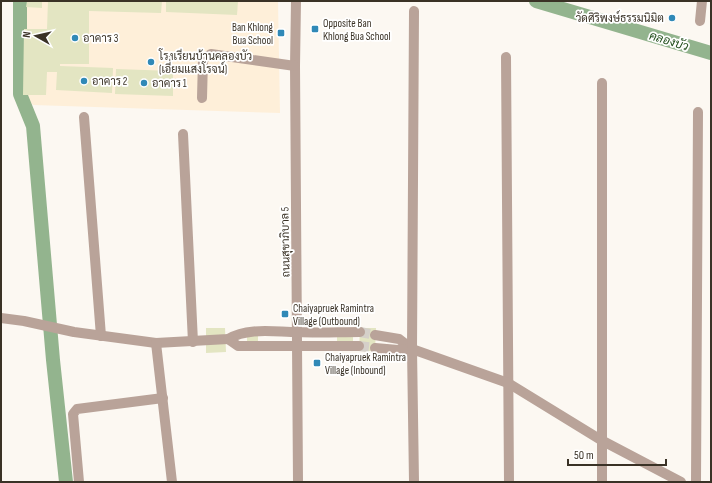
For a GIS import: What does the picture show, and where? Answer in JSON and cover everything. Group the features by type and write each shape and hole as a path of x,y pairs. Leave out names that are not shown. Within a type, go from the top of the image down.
{"street":[{"path":"700,22 702,1"},
{"name":"ถนนสุขาภิบาล 5","path":"296,5 295,66 298,482"},
{"path":"414,11 412,349 414,482"},
{"path":"202,98 203,59 211,54 295,66"},
{"path":"506,56 509,482"},
{"path":"602,83 602,482"},
{"path":"696,482 698,112"},
{"path":"84,117 101,336"},
{"path":"183,134 193,342"},
{"path":"1,318 24,321 74,332 156,343 228,339 238,334 263,331 360,332"},
{"path":"375,335 399,339 412,349 508,384 601,440 681,482"},
{"path":"228,339 238,346 359,346"},
{"path":"156,343 172,482"},
{"path":"375,348 398,350 412,349"},
{"path":"79,482 72,414 74,411 77,409 162,398"}],"shaded area":[{"name":"โรงเรียนบ้านคลองบัว (เอี่ยมแสงโรจน์)","path":"25,1 278,1 280,113 33,105 23,95"}],"building":[{"path":"27,1 42,1 42,8 26,7"},
{"path":"48,1 162,1 161,13 89,11 89,64 60,64 60,66 113,68 112,93 56,90 57,72 47,72 46,95 23,95 24,29 47,29"},
{"path":"166,1 238,1 237,15 166,12"},
{"name":"อาคาร 1","path":"116,69 173,71 173,96 115,94"},
{"path":"206,328 225,328 226,352 206,353"},
{"path":"360,328 376,328 375,351 359,351"},
{"path":"337,335 353,335 353,342 337,342"},
{"path":"247,336 258,336 258,342 247,342"}],"waterway":[{"path":"20,1 20,94 33,126 53,360 66,482"},
{"name":"คลองบัว","path":"536,1 711,53"}],"tunnel":[{"path":"360,332 375,335"},
{"path":"359,346 375,348"}],"place":[{"name":"วัดศิริพงษ์ธรรมนิมิต","path":"672,18"},
{"name":"Opposite Ban Khlong Bua School","path":"315,29"},
{"name":"Ban Khlong Bua School","path":"281,33"},
{"name":"อาคาร 3","path":"75,38"},
{"name":"โรงเรียนบ้านคลองบัว (เอี่ยมแสงโรจน์)","path":"151,62"},
{"name":"อาคาร 2","path":"84,81"},
{"name":"อาคาร 1","path":"144,83"},
{"name":"Chaiyapruek Ramintra Village (Outbound)","path":"285,314"},
{"name":"Chaiyapruek Ramintra Village (Inbound)","path":"317,363"}]}
